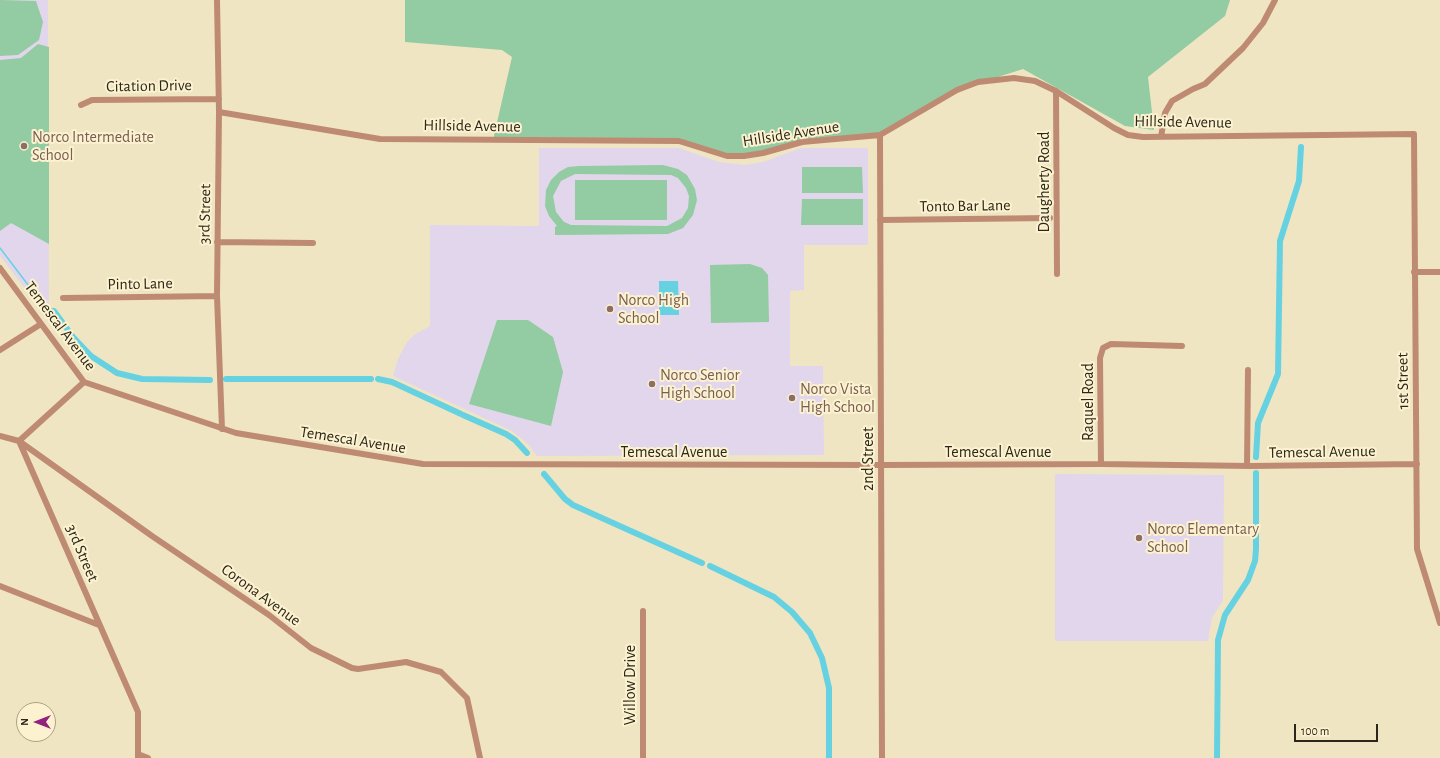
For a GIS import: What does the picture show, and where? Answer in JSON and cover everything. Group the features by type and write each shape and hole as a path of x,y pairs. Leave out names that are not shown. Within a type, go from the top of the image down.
{"street":[{"name":"3rd Street","path":"217,0 219,99 217,242 222,429"},
{"path":"1161,137 1165,113 1172,101 1205,84 1243,48 1263,23 1275,0"},
{"name":"Hillside Avenue","path":"219,112 380,138 679,141 727,156 764,153 802,142 880,135 957,90 978,82 1014,78 1035,81 1056,91 1114,128 1128,135 1161,137 1414,134"},
{"name":"Daugherty Road","path":"1056,91 1057,274"},
{"name":"Citation Drive","path":"81,105 92,100 219,99"},
{"name":"1st Street","path":"1414,134 1417,549 1440,623"},
{"name":"2nd Street","path":"880,135 882,758"},
{"name":"Tonto Bar Lane","path":"880,220 1050,218"},
{"path":"217,242 313,243"},
{"name":"Temescal Avenue","path":"0,268 84,382 236,434 423,464 881,466 1102,464 1247,466 1417,464"},
{"path":"1414,272 1440,272"},
{"name":"Pinto Lane","path":"63,298 218,296"},
{"path":"0,350 41,324"},
{"name":"Raquel Road","path":"1102,464 1100,358 1103,348 1111,344 1182,346"},
{"path":"1247,466 1248,370"},
{"path":"19,441 84,382"},
{"name":"Corona Avenue","path":"0,436 19,441 152,536 263,611 311,648 352,668 358,669 406,662 441,672 467,698 480,758"},
{"name":"3rd Street","path":"19,441 138,712 138,756"},
{"path":"0,586 99,625"},
{"name":"Willow Drive","path":"643,611 643,758"},
{"path":"138,756 148,758"}],"shaded area":[{"name":"Norco Intermediate School","path":"0,0 48,0 49,320 0,256"},
{"name":"Norco High School","path":"539,148 679,148 719,162 745,165 763,162 801,148 868,148 868,245 804,245 804,290 790,291 790,366 823,366 824,455 537,456 528,444 512,431 393,376 398,359 407,342 414,335 430,326 430,225 539,226"},
{"name":"Norco Elementary School","path":"1055,474 1224,475 1223,600 1212,618 1208,641 1055,641"}],"green space":[{"path":"0,0 36,1 43,22 39,40 18,55 0,56"},
{"path":"405,0 1230,0 1225,16 1148,77 1154,130 1125,126 1023,69 957,90 880,135 802,142 763,153 727,156 679,141 493,140 512,57 502,50 405,42"},
{"name":"Norco Intermediate School","path":"38,44 49,47 49,244 11,223 0,231 0,60 21,58"},
{"path":"663,165 678,169 687,175 695,189 697,200 693,215 683,228 668,234 555,235 555,227 557,226 549,216 545,206 546,190 551,180 559,172 568,167","holes":["575,174 671,175 678,178 686,188 689,196 688,208 682,218 667,226 571,225 564,222 556,212 553,196 561,181"]},
{"path":"802,167 862,167 863,193 802,193"},
{"path":"575,180 667,180 667,220 575,220"},
{"path":"802,199 863,199 863,225 801,225"},
{"path":"750,264 762,268 768,275 769,322 711,323 710,265"},
{"path":"497,320 528,320 553,337 563,372 551,426 469,404"}],"water":[{"path":"659,281 678,281 679,315 659,315"}],"waterway":[{"path":"1256,457 1258,423 1278,374 1280,241 1299,181 1301,147"},
{"path":"0,248 41,302 51,311"},
{"path":"51,311 54,311 73,337 91,356 117,373 142,379 210,380"},
{"path":"226,379 371,379"},
{"path":"378,379 392,382 461,414"},
{"path":"463,415 506,434 515,440 527,453"},
{"path":"1217,758 1218,640 1225,615 1248,580 1255,561 1256,473"},
{"path":"544,474 565,499 573,505 702,563"},
{"path":"710,566 774,597 792,612 810,633 822,658 829,688 829,758"}],"place":[{"name":"Norco Intermediate School","path":"24,146"},
{"name":"Norco High School","path":"610,309"},
{"name":"Norco Senior High School","path":"652,384"},
{"name":"Norco Vista High School","path":"792,398"},
{"name":"Norco Elementary School","path":"1139,538"}]}
